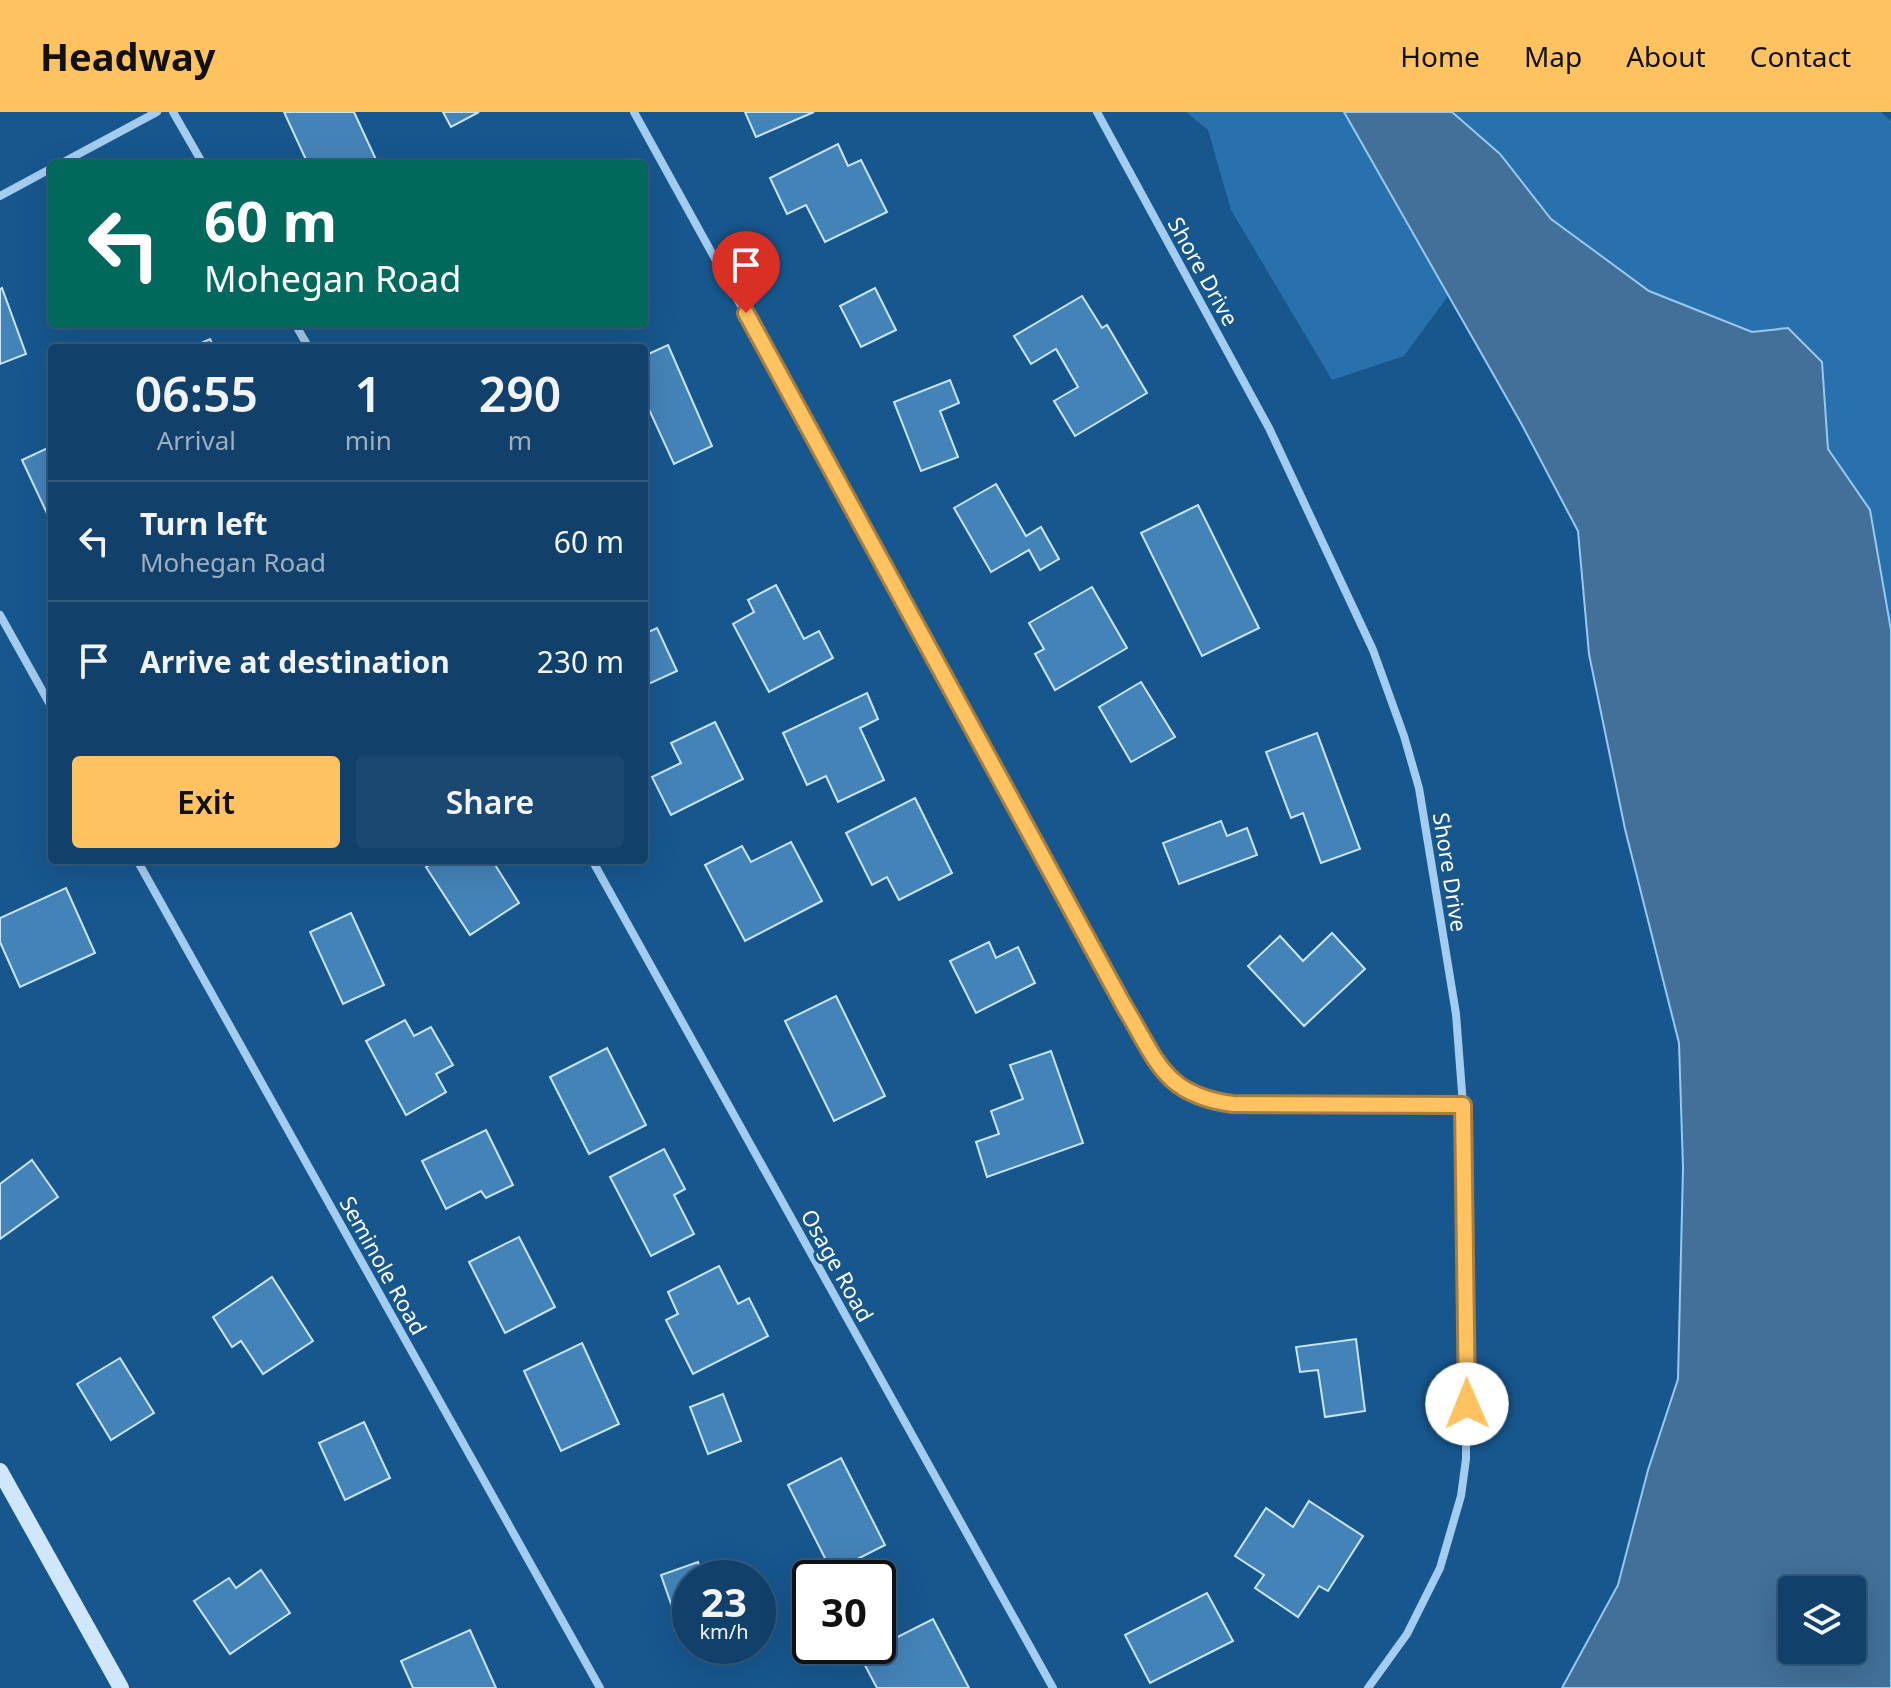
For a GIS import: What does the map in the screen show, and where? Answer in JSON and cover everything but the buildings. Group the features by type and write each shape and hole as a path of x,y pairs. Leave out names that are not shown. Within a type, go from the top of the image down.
{"street":[{"path":"67,160 157,112"},
{"path":"173,112 201,160"},
{"path":"634,112 987,750 1124,1006 1164,1073 1182,1089 1204,1100 1233,1104 1463,1105"},
{"name":"Shore Drive","path":"1097,112 1269,428 1373,650 1419,788 1456,1014 1463,1105 1468,1422 1461,1496 1452,1533 1425,1602 1407,1634 1368,1688"},
{"path":"0,196 48,170"},
{"path":"0,615 48,701"},
{"name":"Seminole Road","path":"139,864 600,1688"},
{"name":"Osage Road","path":"594,864 1053,1688"},
{"path":"0,1472 121,1688"}],"shaded area":[{"path":"1186,112 1344,112 1448,296 1404,356 1332,380 1231,210 1208,130"},
{"path":"1344,112 1452,112 1500,154 1551,219 1649,291 1752,332 1788,328 1822,362 1828,449 1870,510 1891,630 1891,1688 1562,1688 1618,1585 1648,1470 1678,1379 1683,1168 1679,1043 1625,829 1589,654 1578,531 1521,423"},
{"path":"1452,112 1881,112 1891,121 1891,630 1870,510 1828,449 1821,361 1788,328 1752,332 1649,291 1551,219 1500,154"}],"route":[{"path":"746,313 1124,1006 1164,1073 1182,1089 1204,1100 1233,1104 1463,1105 1467,1404"}]}
